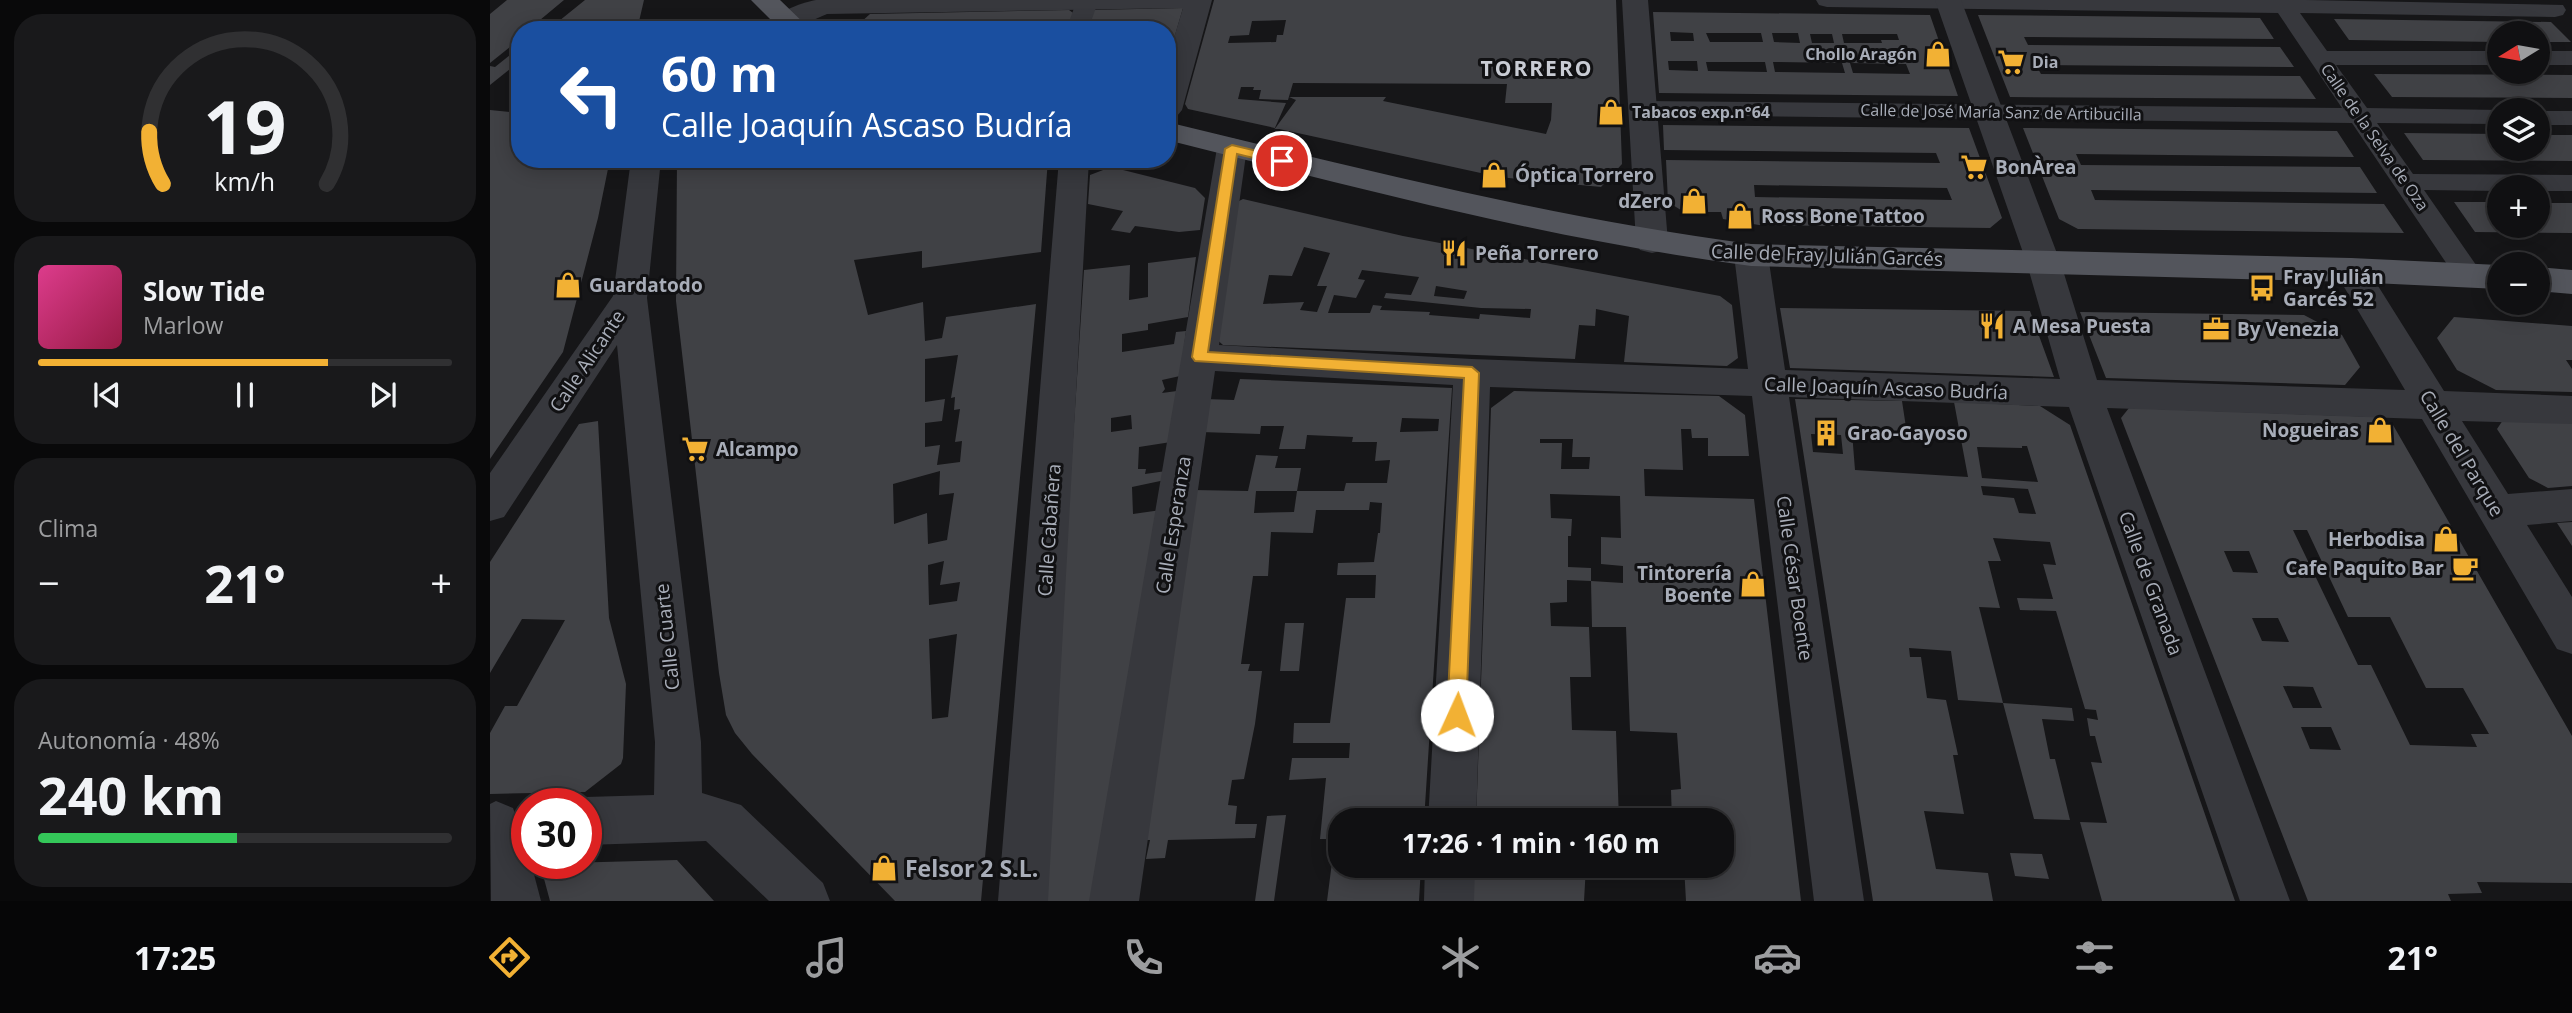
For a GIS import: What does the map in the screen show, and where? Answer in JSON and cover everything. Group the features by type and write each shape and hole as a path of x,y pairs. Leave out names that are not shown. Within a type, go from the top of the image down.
{"main road":[{"path":"764,0 788,21"},
{"name":"Calle de Fray Julián Garcés","path":"1176,133 1433,197 1652,242 1751,255 2351,270 2484,276"},
{"path":"2550,280 2572,282"}],"street":[{"path":"797,21 822,3 1199,0 1176,79"},
{"path":"1635,0 1652,242"},
{"path":"1827,0 2283,3 2555,10"},
{"name":"Calle de Granada","path":"1948,0 2043,264 2083,394 2265,901"},
{"path":"1080,21 1087,2"},
{"name":"Calle de la Selva de Oza","path":"2283,3 2406,182 2484,276"},
{"path":"2320,58 2487,58"},
{"path":"2550,58 2572,58"},
{"name":"Calle de José María Sanz de Artibucilla","path":"1643,108 2487,117"},
{"path":"2550,118 2572,118"},
{"name":"Calle Esperanza","path":"1114,901 1232,149"},
{"name":"Calle Alicante","path":"490,505 630,298 645,168"},
{"name":"Calle Cabañera","path":"1023,901 1073,168"},
{"path":"2406,182 2572,183"},
{"name":"Calle César Boente","path":"1751,255 1839,901"},
{"name":"Calle del Parque","path":"2351,270 2572,635"},
{"name":"Calle Cuarte","path":"630,298 678,742 678,818"},
{"name":"Calle Joaquín Ascaso Budría","path":"1200,357 1472,373 2572,410"},
{"path":"1453,808 1472,373"},
{"path":"2497,511 2572,505"},
{"path":"602,820 706,817 724,822 805,901"},
{"path":"504,824 516,901"},
{"path":"1449,901 1450,878"}],"building":[{"path":"507,0 564,0 539,21 511,21 511,46 490,63 490,14"},
{"path":"585,0 644,0 639,21 559,21"},
{"path":"1214,0 1616,0 1622,164 1601,187 1499,177 1188,109 1185,104","holes":["1286,20 1283,35 1277,35 1276,42 1228,43 1230,36 1249,35 1252,21","1293,83 1507,84 1505,103 1552,103 1551,120 1546,134 1383,101 1386,97 1289,97 1296,100 1275,128 1286,103 1238,99 1241,87 1254,87 1253,90 1261,90 1259,99 1288,100"]},
{"path":"1183,8 1176,32 1176,21 1087,21 1090,10"},
{"path":"1069,10 1076,15 1073,21 862,21 870,14"},
{"path":"1653,12 1930,15 1958,96 1659,93","holes":["1670,32 1693,33 1694,41 1671,41","1706,33 1761,33 1763,42 1710,42","1772,33 1798,33 1800,43 1774,42","1810,34 1832,34 1834,43 1812,43","1842,34 1897,34 1899,40 1881,40 1882,43 1844,43","1668,61 1697,61 1698,71 1669,70","1706,62 1765,62 1767,72 1708,71","1773,62 1842,63 1845,73 1775,72","1850,63 1906,64 1910,74 1853,73"]},
{"path":"1978,15 2260,18 2274,39 2024,37 2028,45 2280,47 2294,67 2036,65 2041,74 2300,76 2316,99 2010,97"},
{"path":"2334,19 2487,21 2487,42 2349,40"},
{"path":"2550,22 2551,22 2571,42 2550,42"},
{"path":"511,54 511,68 490,85 490,66 495,67"},
{"path":"2374,74 2487,75 2487,84 2550,84 2550,75 2572,75 2572,98 2392,97"},
{"path":"490,110 511,112 511,168 608,168 563,352 490,459"},
{"path":"1663,125 1969,128 2002,218 1990,228 1759,225 1723,219 1721,212 1684,212 1668,202 1666,160 1940,163 1936,153 1664,150","holes":["1754,185 1947,188 1952,200 1755,197"]},
{"path":"2023,128 2337,131 2354,157 2076,154 2081,165 2360,167 2377,193 2091,190 2095,200 2384,204 2404,233 2078,229 2059,219"},
{"path":"2404,133 2487,134 2487,160 2423,160"},
{"path":"2550,135 2572,135 2572,161 2550,161"},
{"path":"677,168 1047,168 1041,252 922,268 922,251 854,260 868,315 923,302 925,341 942,338 946,317 1036,304 981,901 895,901 752,754 735,733 726,715 676,301","holes":["958,355 951,398 955,397 954,410 960,409 955,442 962,441 960,462 937,465 940,445 925,447 925,423 942,421 945,399 925,402 925,359","940,471 939,495 954,493 947,540 928,544 927,513 894,524 893,484","944,561 940,585 960,582 957,601 929,605 928,565","957,634 948,717 932,719 929,639"]},
{"path":"1115,168 1195,188 1205,198 1200,230 1179,232 1135,226 1130,233 1111,230 1123,211 1088,204 1090,175"},
{"path":"1243,199 1403,236 1720,296 1732,305 1738,358 1727,366 1624,362 1629,316 1596,309 1595,326 1579,325 1575,359 1223,345 1214,337 1231,205","holes":["1304,247 1330,253 1317,286 1327,286 1317,312 1300,310 1304,302 1263,304 1269,275 1292,276","1362,270 1419,277 1411,295 1386,293 1384,298 1481,308 1531,309 1530,318 1480,314 1479,319 1429,315 1430,312 1380,310 1382,306 1373,305 1370,313 1328,313 1334,295 1356,298 1365,280 1358,279","1436,286 1467,291 1464,299 1434,296"]},
{"path":"2454,202 2487,202 2487,232 2475,232"},
{"path":"2550,203 2572,203 2572,233 2550,233"},
{"path":"1196,257 1188,317 1148,324 1148,330 1122,334 1122,352 1174,344 1176,332 1186,331 1180,376 1162,380 1165,389 1162,393 1177,391 1171,442 1139,447 1138,469 1146,469 1145,474 1166,471 1165,480 1132,487 1133,514 1161,510 1106,901 1043,901 1084,270 1130,265 1129,300 1148,297 1148,263","holes":["1131,415 1132,429 1111,432 1111,418"]},
{"path":"1780,308 2030,311 2054,377 1790,368"},
{"path":"2080,312 2304,315 2342,335 2360,367 2345,385 2106,378"},
{"path":"2454,317 2572,326 2572,360 2566,360 2572,369 2572,392 2496,390 2457,370 2437,338"},
{"path":"1240,379 1452,388 1425,808 1328,808 1328,839 1320,839 1326,778 1289,780 1292,758 1349,758 1350,743 1293,743 1294,723 1330,723 1346,598 1375,598 1376,575 1337,575 1338,563 1374,562 1382,503 1370,502 1369,510 1316,510 1313,533 1271,532 1268,576 1253,576 1241,664 1250,664 1248,671 1262,671 1244,779 1232,780 1228,805 1237,806 1235,824 1257,824 1255,838 1168,840 1165,858 1146,859 1150,840 1146,840 1193,490 1248,491 1256,455 1278,456 1275,468 1301,468 1297,491 1344,491 1346,483 1387,483 1390,460 1375,461 1377,442 1352,442 1353,437 1307,435 1305,449 1279,449 1284,426 1261,426 1260,434 1201,432 1205,399 1234,400","holes":["1402,418 1439,419 1438,431 1400,432","1256,491 1297,491 1294,512 1254,513"]},
{"path":"1514,391 1719,396 1745,415 1749,456 1708,456 1708,438 1692,438 1691,429 1681,429 1683,470 1644,469 1645,496 1754,499 1801,901 1686,901 1685,878 1734,878 1734,808 1672,808 1671,790 1681,789 1677,733 1630,731 1626,627 1592,627 1591,581 1567,580 1567,602 1550,603 1551,626 1589,627 1591,677 1570,677 1572,730 1616,731 1619,808 1476,808 1491,408","holes":["1540,439 1573,439 1572,457 1590,457 1589,469 1561,469 1562,443 1540,443","1550,494 1620,496 1621,538 1601,537 1601,564 1623,566 1623,583 1591,581 1591,568 1568,567 1568,536 1571,536 1572,519 1551,518"]},
{"path":"1795,399 1902,401 1907,434 1852,432 1855,470 1968,477 1954,402 2040,406 2070,425 2235,901 2102,901 2080,822 2107,823 2091,762 2102,763 2095,736 2090,736 2087,718 2098,720 2096,710 2085,709 2056,611 2020,610 2017,598 2053,599 2043,564 2056,565 2050,542 1993,538 2001,561 1988,561 2000,608 1979,607 2003,703 1958,700 1951,651 1909,648 1910,657 1921,657 1927,698 1946,700 1958,755 1953,755 1964,814 1924,811 1936,869 1988,873 1993,901 1873,901","holes":["1811,434 1841,435 1843,454 1813,452","2027,446 2038,482 1982,478 1977,447","1981,486 2028,489 2036,514 2019,513 2014,498 1983,495"]},
{"path":"2129,408 2378,417 2393,425 2572,736 2572,883 2477,882 2482,893 2448,894 2451,901 2308,901 2121,418","holes":["2293,530 2307,530 2348,617 2390,617 2426,688 2463,688 2489,734 2471,734 2477,747 2410,745 2371,665 2358,665","2224,551 2249,551 2258,573 2233,572","2252,618 2278,618 2289,642 2262,641","2283,686 2313,687 2322,708 2293,708","2301,727 2331,727 2341,750 2310,749"]},
{"path":"2503,420 2572,422 2572,486 2548,488 2529,478 2497,429"},
{"path":"598,421 609,618 626,684 623,758 621,764 590,788 511,788 511,794 490,794 490,733 505,706 517,706 565,620 522,619 490,673 490,562 579,424"},
{"path":"2572,522 2572,546 2557,523"},
{"path":"1285,623 1304,623 1299,671 1280,671"},
{"path":"2003,703 2072,708 2074,721 2042,719 2050,759 2055,759 2070,820 2034,819"},
{"path":"1286,815 1274,901 1255,901 1267,816"},
{"path":"2010,853 2042,854 2049,879 2015,876"},
{"path":"677,860 714,901 550,901 544,879 602,879 602,862"},
{"path":"1330,878 1420,878 1419,901 1327,901"},
{"path":"1474,878 1585,878 1584,901 1473,901"}],"place":[{"name":"Chollo Aragón","path":"1938,54"},
{"name":"Dia","path":"2011,62"},
{"name":"Tabacos exp.n°64","path":"1611,112"},
{"name":"BonÀrea","path":"1974,167"},
{"name":"Óptica Torrero","path":"1494,175"},
{"name":"dZero","path":"1694,201"},
{"name":"Ross Bone Tattoo","path":"1740,216"},
{"name":"Peña Torrero","path":"1454,253"},
{"name":"Guardatodo","path":"568,285"},
{"name":"Fray Julián Garcés 52","path":"2262,288"},
{"name":"A Mesa Puesta","path":"1992,326"},
{"name":"By Venezia","path":"2216,329"},
{"name":"Nogueiras","path":"2380,430"},
{"name":"Grao-Gayoso","path":"1826,433"},
{"name":"Alcampo","path":"695,449"},
{"name":"Herbodisa","path":"2446,539"},
{"name":"Cafe Paquito Bar","path":"2465,568"},
{"name":"Tintorería Boente","path":"1753,584"},
{"name":"Felsor 2 S.L.","path":"884,868"}],"district":[{"name":"TORRERO","path":"1537,68"}],"route":[{"path":"1282,161 1232,149 1200,357 1472,373 1457,715"}]}
